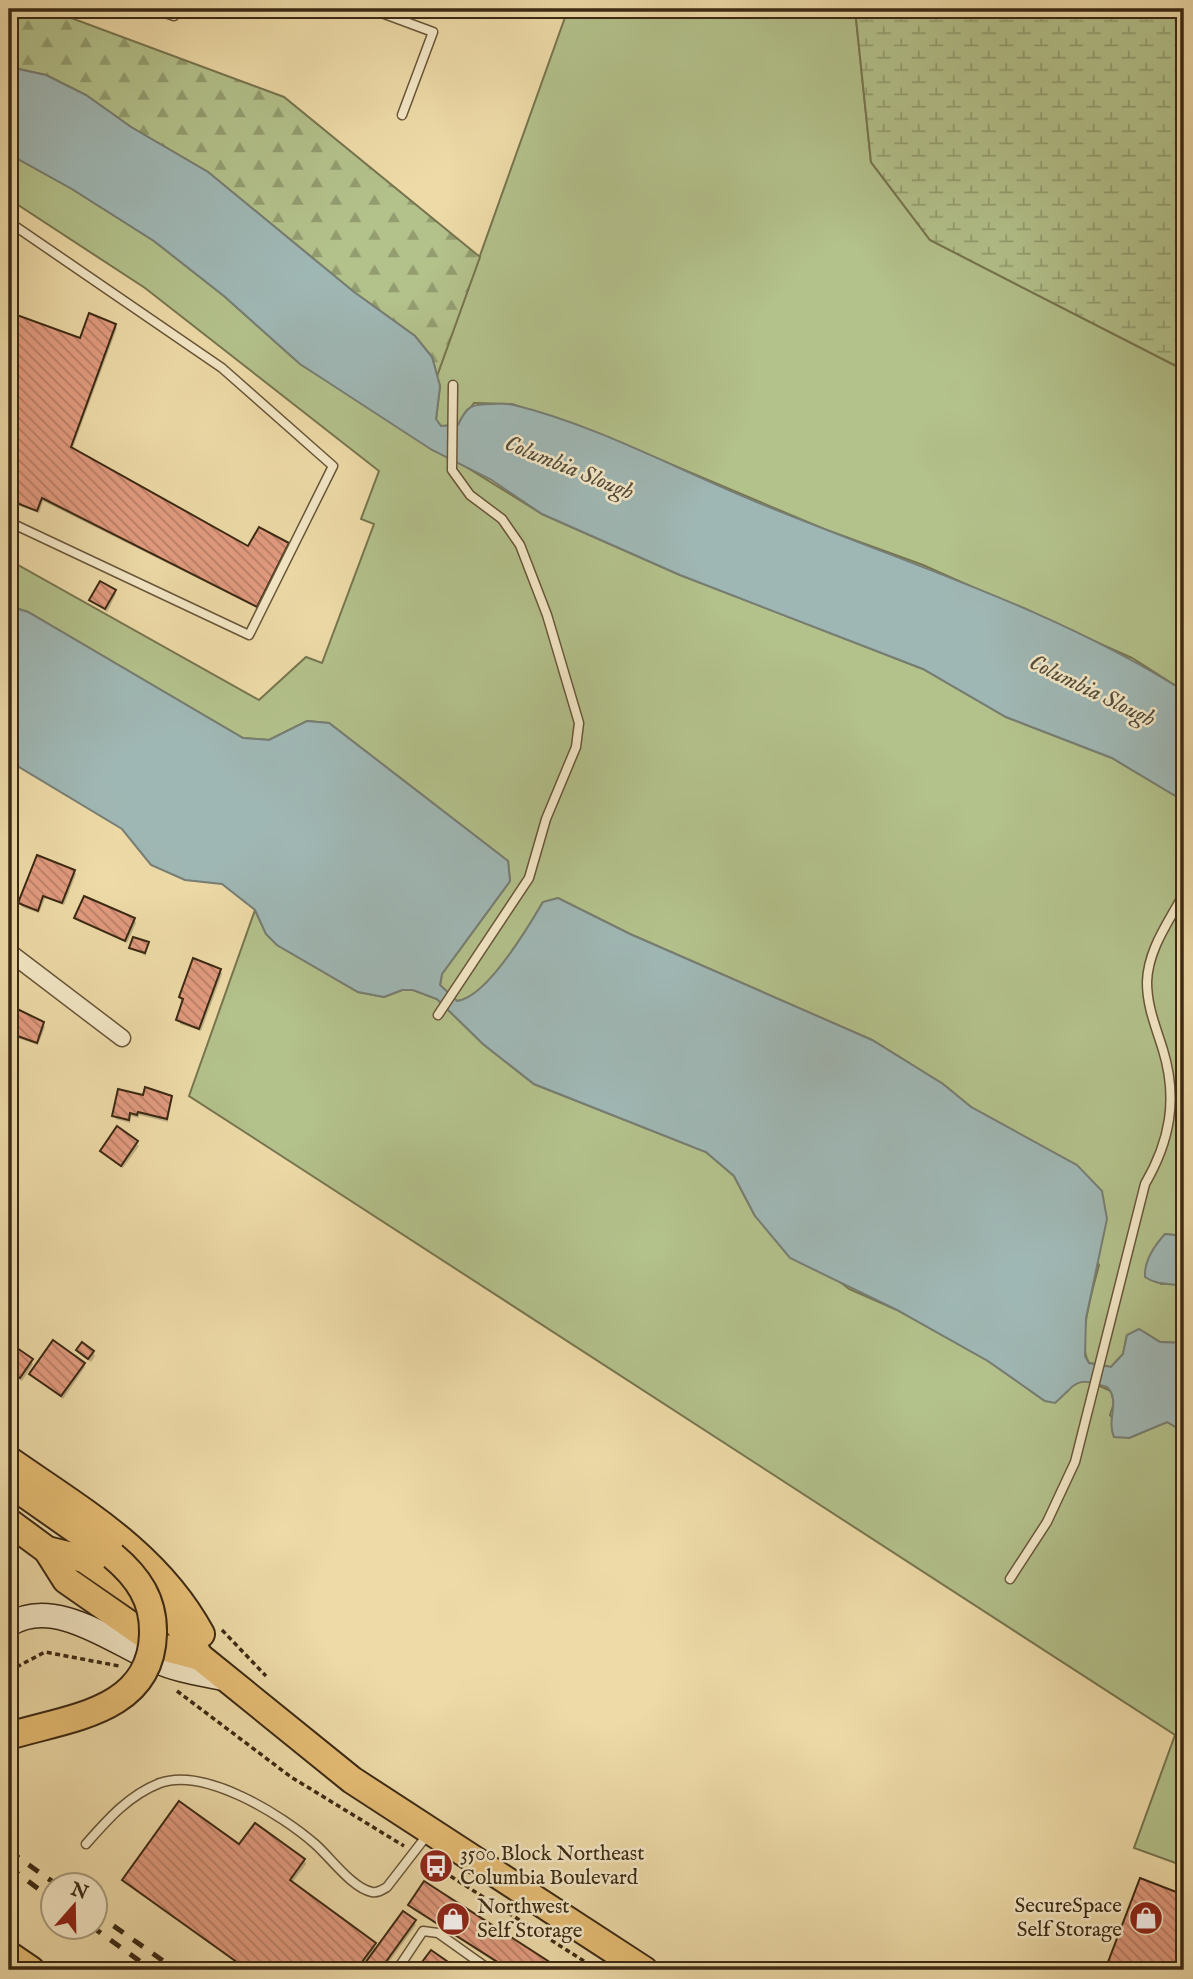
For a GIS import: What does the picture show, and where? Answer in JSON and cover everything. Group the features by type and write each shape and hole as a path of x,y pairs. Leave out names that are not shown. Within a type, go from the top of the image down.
{"main road":[{"path":"9,1460 117,1535 163,1577 190,1614 225,1679"},
{"path":"9,1482 113,1556 135,1576 149,1603 152,1644 141,1675 114,1702 78,1718 9,1736"},
{"path":"9,1522 47,1550 66,1580 162,1647 200,1657 352,1780 644,1970"},
{"path":"9,1625 36,1616 58,1618 175,1668 225,1679"},
{"path":"9,1955 31,1970"}],"street":[{"path":"9,952 122,1038"}],"lane":[{"path":"154,9 174,16 177,9"},
{"path":"372,9 433,32 402,116"},
{"path":"9,222 222,368 333,466 249,635 9,522"},
{"path":"438,1015 529,878 546,819 576,747 579,723 547,615 520,545 502,519 463,488 452,464 453,386"},
{"path":"1010,1579 1041,1532 1075,1462 1145,1184 1159,1160 1170,1124 1170,1077 1149,1010 1147,981 1155,948 1184,893"},
{"path":"86,1844 133,1796 162,1782 183,1780 204,1783 260,1806 314,1843 342,1872 370,1892 379,1892 387,1887 429,1832"},
{"path":"397,1970 423,1931 428,1930 439,1933 490,1970"}],"path":[{"path":"9,1671 45,1651 123,1668"},
{"path":"173,1688 215,1718"}],"green space":[{"path":"9,9 47,9 284,97 480,257 437,376 432,357 415,336 354,292 208,172 131,127 86,95 46,75 9,67"},
{"path":"568,9 855,9 871,162 930,240 1184,370 1184,691 1132,658 923,565 824,529 604,436 512,404 474,403 458,425 441,426 436,420 440,386 437,376"},
{"path":"855,9 1184,9 1184,370 930,240 871,162"},
{"path":"9,154 72,189 154,241 224,296 300,364 542,514 680,575 923,669 1006,717 1112,758 1184,801 1184,1236 1165,1234 1161,1284 1173,1283 1184,1287 1184,1343 1160,1342 1144,1332 1127,1335 1123,1354 1111,1367 1089,1363 1085,1354 1085,1329 1099,1265 971,1107 943,1084 872,1040 630,934 558,898 543,902 506,959 481,988 457,1001 440,985 442,974 510,881 508,861 329,723 307,721 269,740 243,738 28,612 9,606 9,560 259,700 306,657 322,663 374,524 361,519 379,471 145,288 9,199"},
{"path":"255,910 266,934 277,945 358,992 384,997 402,990 413,990 437,999 483,1044 534,1084 706,1152 734,1176 755,1216 849,1289 897,1310 988,1361 1045,1401 1067,1392 1072,1384 1084,1379 1111,1391 1114,1403 1110,1415 1129,1438 1167,1422 1179,1429 1184,1472 1184,1866 1134,1848 1175,1735 189,1096"}],"water":[{"name":"Columbia Slough","path":"9,67 46,75 86,95 131,127 208,172 354,292 415,336 432,357 440,386 436,419 441,426 458,425 464,413 471,407 486,404 514,405 577,425 764,505 1032,611 1135,662 1184,691 1184,801 1112,758 1006,717 923,669 680,575 542,514 490,479 432,450 300,364 224,296 154,241 72,189 9,154"},
{"path":"9,606 28,612 243,738 269,740 307,721 329,723 508,861 510,881 442,974 440,985 457,1001 469,997 494,975 543,902 558,898 630,934 872,1040 943,1084 971,1107 1077,1165 1102,1191 1107,1219 1086,1318 1085,1356 1089,1363 1111,1367 1123,1354 1127,1335 1139,1329 1160,1342 1184,1343 1184,1472 1179,1429 1167,1422 1129,1438 1114,1437 1113,1398 1107,1387 1088,1382 1077,1383 1055,1403 1045,1401 988,1361 897,1310 790,1258 755,1216 734,1176 706,1152 534,1084 483,1044 437,999 413,990 402,990 384,997 358,992 277,945 266,934 255,910 222,884 185,880 151,865 122,829 9,761"},
{"path":"1165,1234 1184,1236 1184,1287 1155,1282 1145,1277 1150,1254"}],"building":[{"path":"89,313 116,324 71,447 248,546 259,527 289,543 257,607 42,498 37,511 9,500 9,338 17,315 80,338"},
{"path":"100,581 116,590 105,609 89,600"},
{"path":"37,855 75,870 62,903 43,896 38,911 18,903"},
{"path":"84,896 135,918 125,941 74,918"},
{"path":"133,937 149,942 145,953 129,948"},
{"path":"193,958 221,969 199,1029 176,1020 183,999 179,997"},
{"path":"9,1005 44,1022 37,1043 9,1033"},
{"path":"145,1087 172,1096 167,1119 138,1112 137,1115 130,1113 129,1120 112,1116 118,1089 143,1095"},
{"path":"117,1126 138,1141 121,1166 100,1151"},
{"path":"53,1340 85,1363 61,1396 29,1374"},
{"path":"82,1342 94,1351 88,1359 76,1350"},
{"path":"17,1348 33,1359 20,1378 9,1371 9,1360"},
{"path":"179,1801 239,1844 255,1823 305,1859 290,1880 376,1943 356,1970 248,1970 122,1880"},
{"name":"SecureSpace Self Storage","path":"1140,1878 1184,1895 1184,1970 1105,1970"},
{"path":"424,1881 562,1970 510,1970 408,1905"},
{"path":"403,1911 416,1920 380,1970 360,1970"},
{"path":"431,1950 451,1964 446,1970 416,1970"}],"railway":[{"path":"9,1851 38,1871"},
{"path":"9,1867 38,1889"},
{"path":"108,1922 176,1970"},
{"path":"108,1938 152,1970"}],"place":[{"name":"3500 Block Northeast Columbia Boulevard","path":"436,1866"},
{"name":"SecureSpace Self Storage","path":"1146,1918"},
{"name":"Northwest Self Storage","path":"453,1919"}]}
